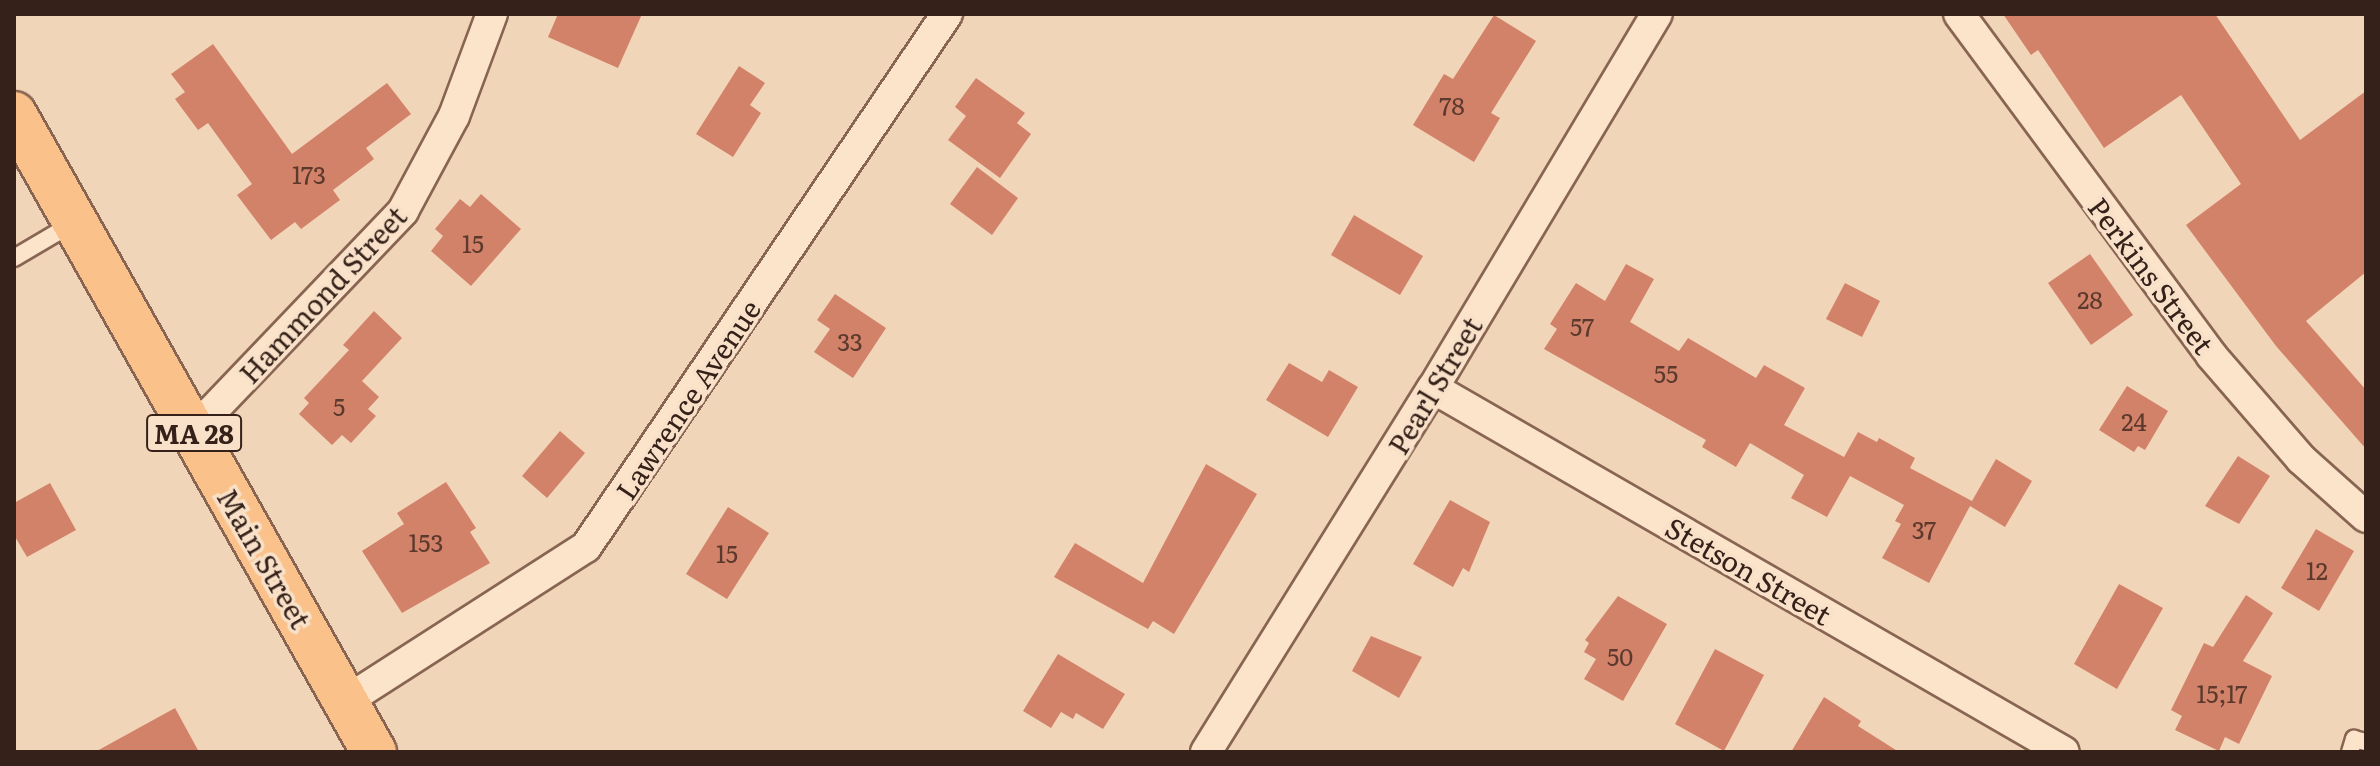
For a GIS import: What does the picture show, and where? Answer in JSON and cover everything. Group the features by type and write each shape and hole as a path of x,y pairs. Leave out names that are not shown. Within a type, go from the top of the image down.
{"main road":[{"name":"Main Street","path":"14,114 374,752"}],"street":[{"name":"Hammond Street","path":"193,431 403,211 454,116 492,14"},
{"name":"Lawrence Avenue","path":"346,701 586,547 947,14"},
{"name":"Pearl Street","path":"1206,752 1433,388 1657,14"},
{"name":"Perkins Street","path":"1959,14 2211,355 2301,459 2366,517"},
{"name":"Stetson Street","path":"1433,388 2064,752"}],"lane":[{"path":"14,258 76,222"},
{"path":"2350,752 2354,739 2366,742"}],"building":[{"path":"558,14 642,14 618,68 548,37"},
{"path":"2003,14 2215,14 2300,140 2366,91 2366,272 2306,321 2366,390 2366,449 2276,346 2186,225 2241,184 2181,95 2104,148 2038,50 2031,55"},
{"path":"1494,15 1536,41 1491,113 1500,118 1474,162 1413,125 1444,74 1453,79"},
{"path":"213,44 292,154 387,83 411,114 366,148 374,159 333,190 340,200 301,229 295,222 271,240 237,195 252,184 208,123 198,130 175,99 185,92 171,74"},
{"path":"739,66 765,83 750,105 761,113 733,157 696,134"},
{"path":"976,78 1025,113 1017,123 1031,134 1000,178 948,140 966,116 955,107"},
{"path":"977,167 1018,198 992,235 950,204"},
{"path":"481,194 521,229 471,286 431,251 443,236 435,229 460,199 470,207"},
{"path":"1354,215 1423,256 1400,295 1331,255"},
{"path":"2090,254 2133,315 2091,345 2048,283"},
{"path":"1626,264 1654,279 1630,322 1679,351 1688,338 1756,378 1764,365 1805,388 1784,425 1844,457 1858,432 1877,442 1879,438 1915,458 1910,468 1972,501 1996,459 2032,481 2005,527 1970,506 1929,583 1882,558 1901,524 1895,521 1904,505 1850,476 1827,517 1791,498 1804,475 1750,443 1736,467 1702,447 1706,440 1544,349 1557,329 1550,324 1576,283 1605,301"},
{"path":"1845,283 1880,301 1862,337 1826,319"},
{"path":"835,294 886,328 853,378 814,352 830,329 817,320"},
{"path":"374,311 402,338 362,381 379,397 368,409 376,416 351,443 342,435 332,445 299,414 309,403 304,398 349,350 343,345"},
{"path":"1289,363 1322,382 1329,370 1358,387 1328,437 1266,400"},
{"path":"2127,386 2168,411 2145,450 2138,446 2134,452 2099,430"},
{"path":"560,431 585,453 547,498 522,476"},
{"path":"2238,456 2270,476 2239,524 2205,506"},
{"path":"1206,464 1257,494 1174,634 1153,621 1148,629 1054,577 1075,543 1143,583"},
{"path":"446,482 476,528 470,532 490,563 402,613 362,551 404,524 397,513"},
{"path":"50,483 76,530 27,557 14,535 14,503"},
{"path":"1450,500 1490,522 1469,572 1463,568 1453,587 1413,564"},
{"path":"728,507 769,533 727,599 686,574"},
{"path":"2316,529 2354,551 2319,611 2281,588"},
{"path":"2119,584 2163,608 2117,689 2074,664"},
{"path":"2246,595 2273,613 2243,661 2272,676 2239,744 2225,737 2219,751 2175,730 2182,716 2171,710 2204,643 2213,647"},
{"path":"1618,596 1667,624 1623,701 1584,679 1596,659 1584,652 1589,643 1585,640"},
{"path":"1371,636 1422,657 1399,698 1352,671"},
{"path":"1715,649 1764,675 1724,751 1675,724"},
{"path":"1058,654 1125,694 1103,729 1076,713 1073,719 1061,712 1051,728 1023,711"},
{"path":"1824,697 1861,721 1858,726 1899,752 1791,752"},
{"path":"175,708 199,752 95,752"}]}
